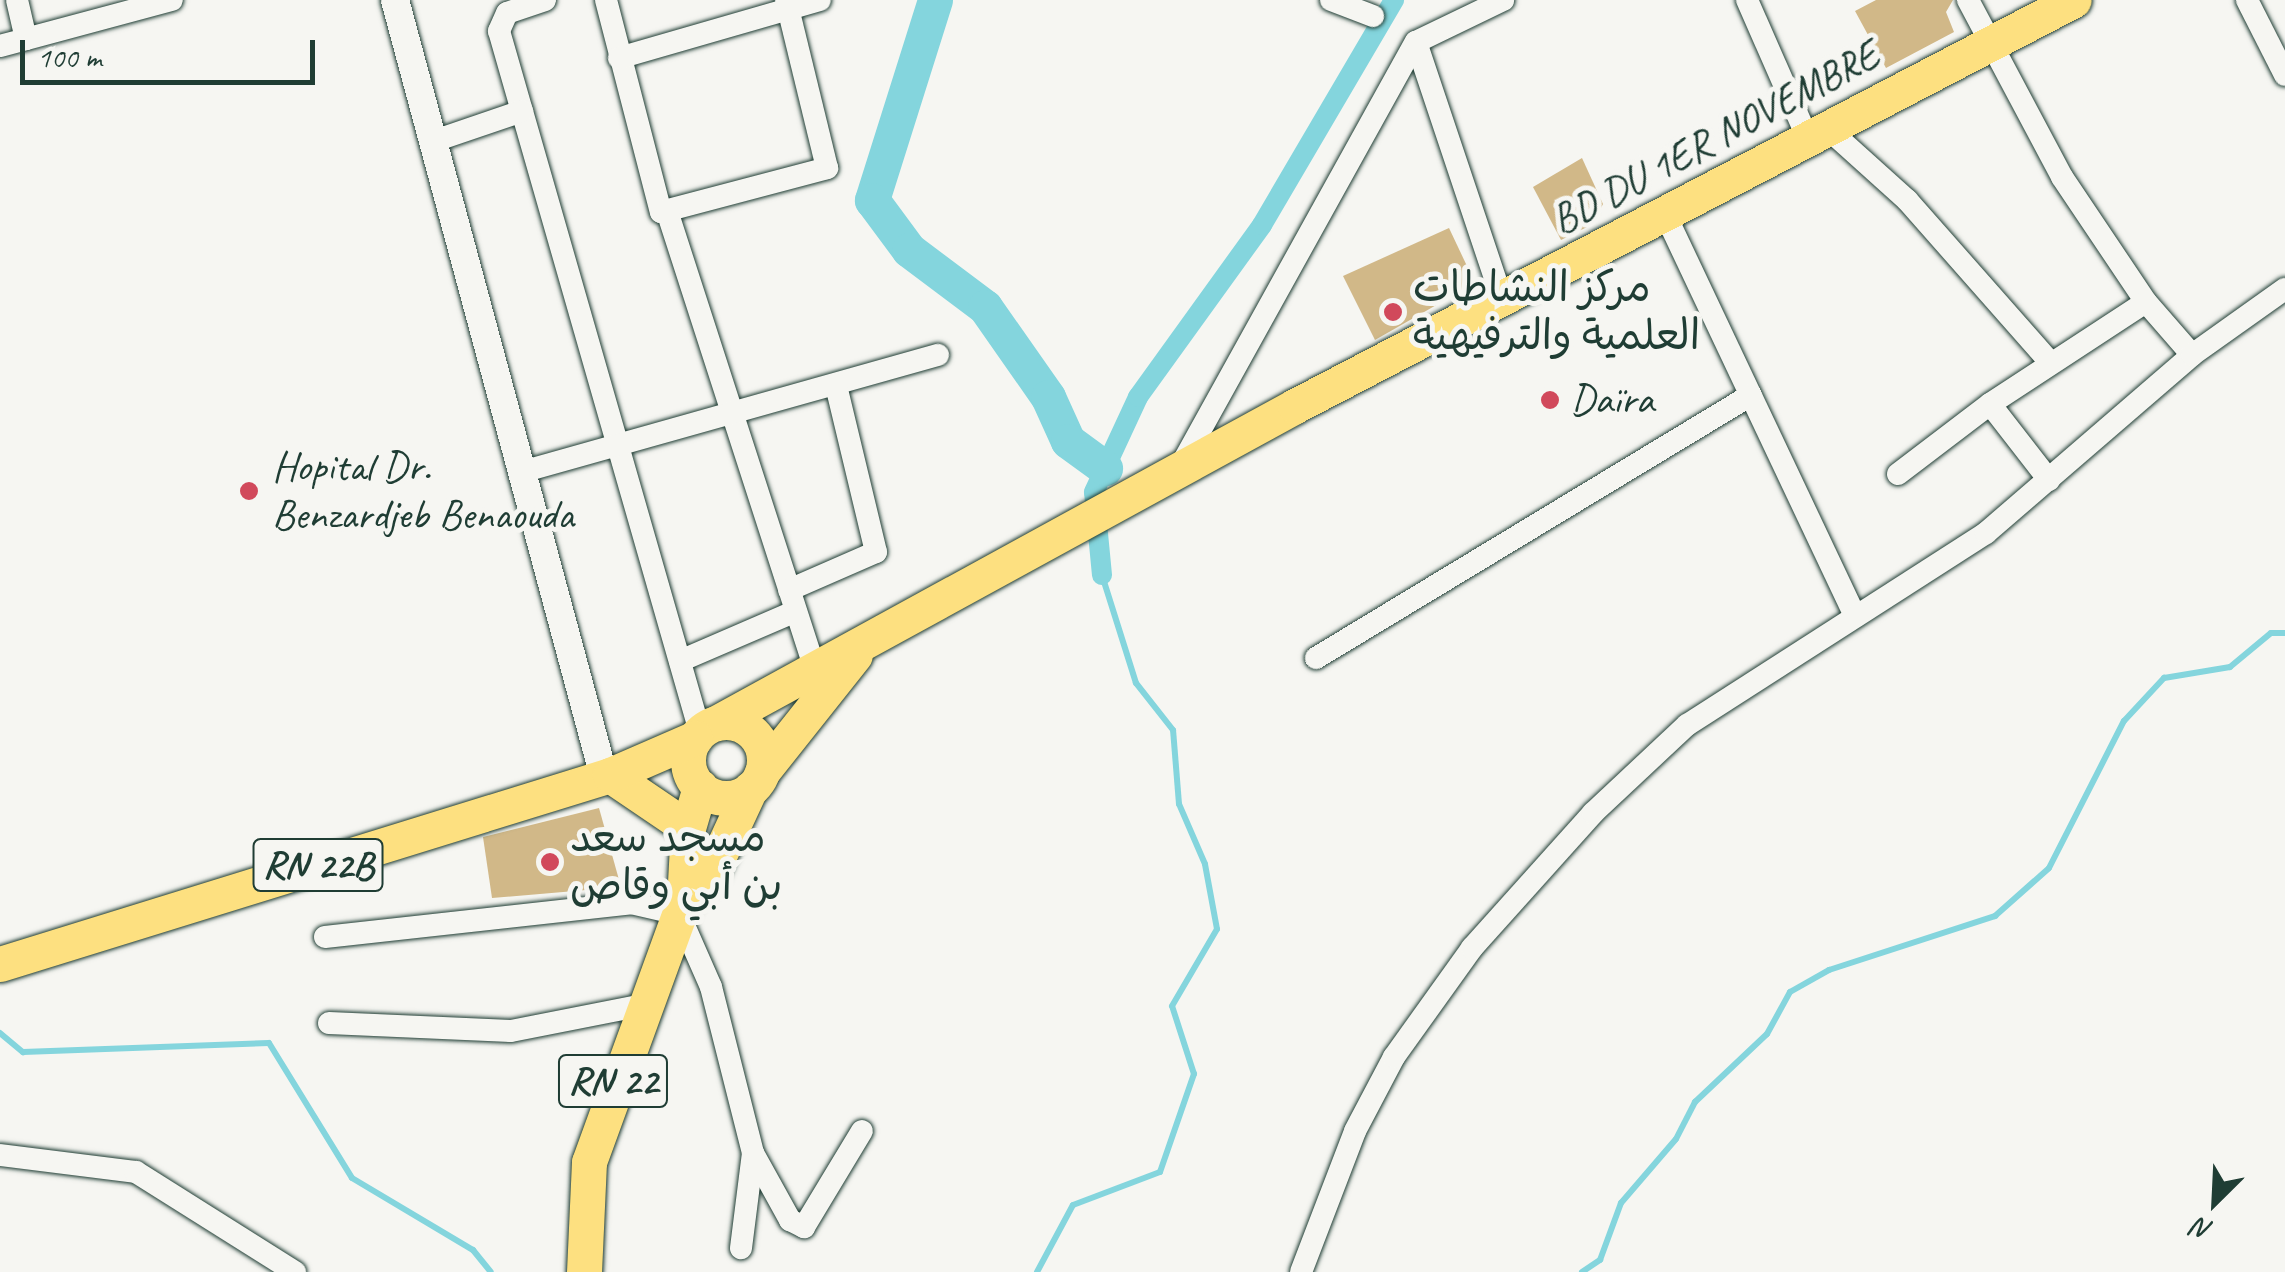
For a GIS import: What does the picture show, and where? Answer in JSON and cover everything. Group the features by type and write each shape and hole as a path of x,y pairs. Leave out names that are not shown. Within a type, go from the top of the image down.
{"main road":[{"name":"BD DU 1ER NOVEMBRE","path":"863,646 1502,299 2074,0"},
{"name":"RN 22","path":"704,731 814,667 863,646"},
{"name":"RN 22","path":"682,908 711,873 756,780 863,646"},
{"path":"607,776 648,790 699,786 719,797 756,780 757,739 739,725 704,731 688,762 699,786"},
{"name":"RN 22B","path":"13,960 607,776 704,731"},
{"path":"607,776 688,828"},
{"name":"RN 22","path":"584,1272 590,1162 644,1004 682,908 688,828 699,786"}],"street":[{"path":"16,0 26,38"},
{"path":"0,46 172,0"},
{"path":"394,0 607,776"},
{"path":"545,0 499,20 680,661 704,731"},
{"path":"606,0 655,208 667,211 827,168 788,5"},
{"path":"619,58 788,5 820,0"},
{"path":"1330,0 1369,10"},
{"path":"1176,474 1416,42 1502,0"},
{"path":"1747,0 1818,133 1908,200 2049,361"},
{"path":"1968,0 1988,46 2146,302 2192,355"},
{"path":"2247,0 2285,75"},
{"path":"1416,42 1502,299"},
{"path":"434,140 522,111"},
{"path":"667,211 814,667"},
{"path":"1665,214 1855,616"},
{"path":"1301,1272 1362,1116 1472,948 1639,766 1687,726 1986,534 2192,355 2285,290"},
{"path":"1898,474 2049,361 2146,302"},
{"path":"524,471 938,355"},
{"path":"680,661 876,552 836,385"},
{"path":"1316,658 1751,395"},
{"path":"1990,404 2049,480"},
{"path":"325,937 631,903 682,908 712,987 752,1153 790,1220 804,1228 862,1131"},
{"path":"329,1024 511,1031 644,1004"},
{"path":"741,1248 752,1153"},
{"path":"0,1156 136,1172 295,1272"}],"building":[{"path":"1876,0 1953,0 1946,12 1954,32 1886,68 1855,11"},
{"path":"1582,158 1603,204 1593,224 1561,240 1533,187"},
{"name":"مركز النشاطات العلمية والترفيهية","path":"1449,228 1475,283 1375,340 1343,276"},
{"name":"مسجد سعد بن أبي وقاص","path":"599,808 621,887 492,898 483,837"}],"waterway":[{"path":"935,0 872,200 909,250 985,307 1048,397 1068,441 1105,468"},
{"path":"1102,575 1094,492 1138,397 1262,225 1394,0"},
{"path":"1037,1272 1073,1205 1160,1172 1194,1074 1172,1006 1217,929 1205,864 1179,804 1173,730 1136,683 1102,575"},
{"path":"1582,1272 1600,1260 1621,1203 1676,1139 1695,1102 1767,1034 1790,992 1829,970 1995,916 2049,868 2124,721 2164,678 2230,667 2271,633 2285,633"},
{"path":"0,1033 23,1052 269,1043 352,1178 473,1250 491,1272"}],"place":[{"name":"مركز النشاطات العلمية والترفيهية","path":"1393,312"},
{"name":"Daïra","path":"1550,400"},
{"name":"Hopital Dr. Benzardjeb Benaouda","path":"249,491"},
{"name":"مسجد سعد بن أبي وقاص","path":"550,862"}]}
